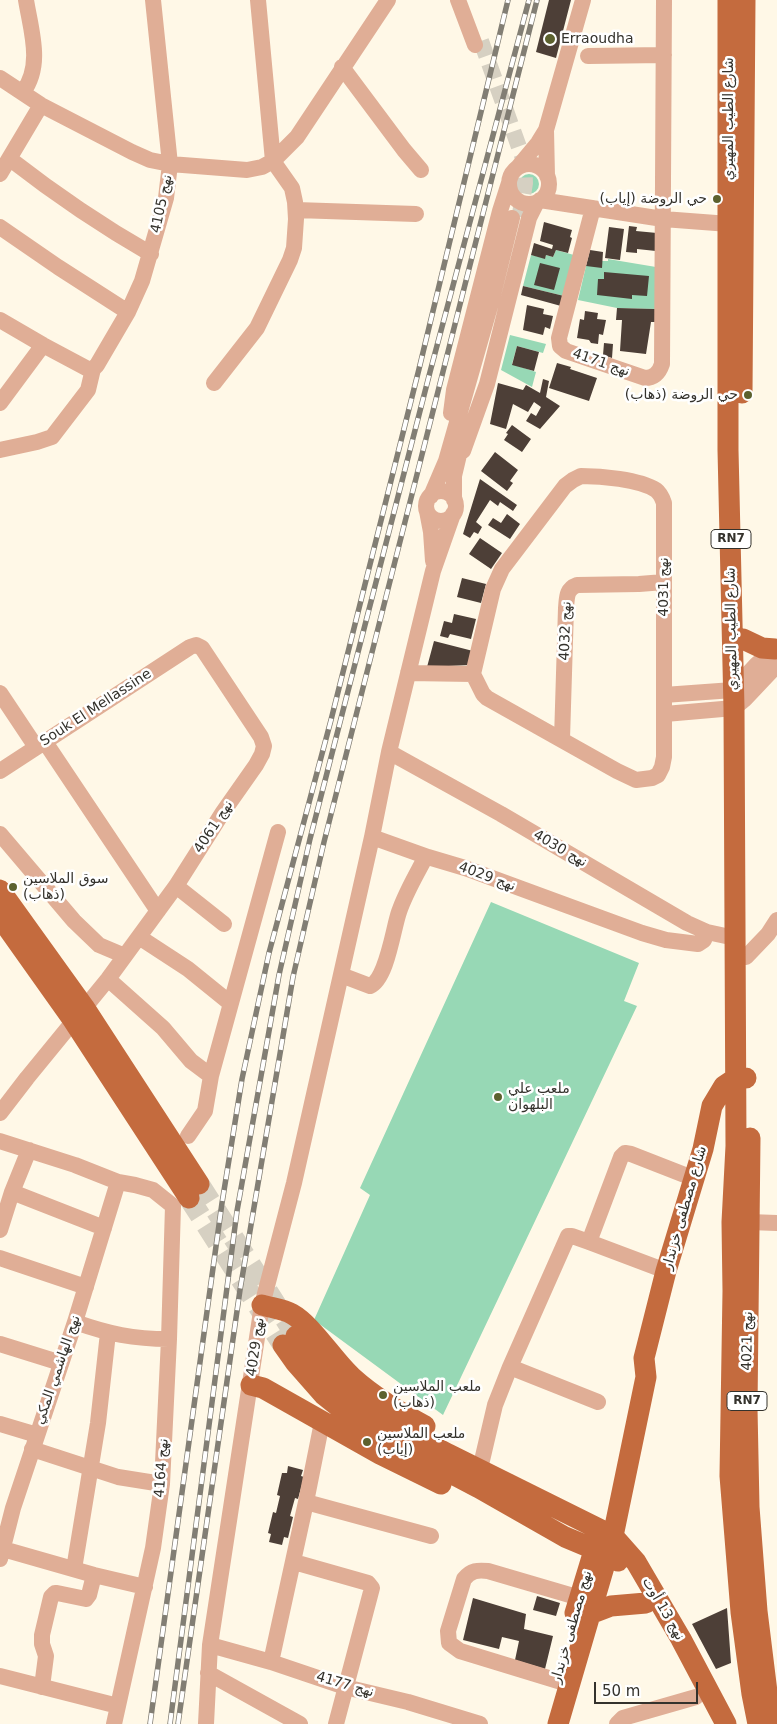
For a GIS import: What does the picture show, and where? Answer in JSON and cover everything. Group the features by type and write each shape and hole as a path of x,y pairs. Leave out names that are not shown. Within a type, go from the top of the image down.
{"main road":[{"name":"شارع الطيب المهيري","path":"728,0 728,450 743,822 746,957 742,1078"},
{"name":"شارع الطيب المهيري","path":"742,1078 735,938 739,694 743,639 742,438 745,0"},
{"path":"743,639 776,654"},
{"path":"0,890 79,1014 187,1196"},
{"path":"0,917 79,1014"},
{"name":"شارع مصطفى خزندار","path":"604,1542 646,1377 644,1358 666,1270 694,1178 712,1106 724,1086 742,1078"},
{"name":"نهج 4021","path":"742,1078 750,1151 748,1222 749,1507 757,1611 773,1724"},
{"name":"نهج 4021","path":"742,1078 732,1222 733,1291 730,1476 741,1612 758,1724"},
{"path":"262,1305 286,1312 299,1319 351,1376 378,1398 481,1463 571,1524"},
{"path":"481,1463 390,1424 338,1388 290,1341 304,1373 324,1395 359,1422 384,1438 544,1524"},
{"path":"251,1385 263,1388 380,1454 484,1506 544,1524 571,1524"},
{"name":"نهج 13 أوت","path":"571,1524 604,1542 629,1552 680,1639 726,1724"},
{"path":"604,1542 626,1570 646,1603 711,1724"},
{"name":"نهج مصطفى خزندار","path":"558,1724 562,1683 562,1656 585,1606 604,1542"},
{"path":"585,1606 646,1603"},
{"name":"نهج مصطفى خزندار","path":"545,1724 562,1683"}],"street":[{"path":"23,92 30,82 34,67 34,49 26,0"},
{"name":"نهج 4105","path":"0,450 52,437 88,390 95,367 128,312 151,254 166,198 170,164 153,0"},
{"path":"214,383 257,328 294,248 296,210 292,188 273,161 258,0"},
{"path":"0,78 42,105 150,160 170,164 247,170 262,167 273,161 297,136 388,0"},
{"path":"458,0 478,43 466,0"},
{"path":"509,183 512,195 516,200 528,204 538,201 545,196 548,180 546,130 583,0"},
{"path":"663,219 664,0"},
{"path":"588,56 664,55"},
{"path":"342,67 421,170"},
{"path":"0,174 42,105"},
{"path":"446,461 454,390 510,177 546,130"},
{"path":"10,159 64,199 151,254"},
{"path":"518,167 531,164 543,171 560,203"},
{"path":"538,201 663,219 729,224"},
{"path":"454,476 487,384 529,218 538,201"},
{"name":"نهج 4171","path":"593,208 559,342 560,346 566,351 645,378 654,376 660,370 662,364 663,219"},
{"path":"296,210 416,214"},
{"path":"515,219 454,476 454,507 433,571 429,503 446,461 515,219"},
{"path":"0,227 128,312"},
{"path":"0,320 84,368 95,367"},
{"path":"0,403 43,345"},
{"name":"نهج 4031","path":"581,476 616,478 657,490 664,503 664,582 665,714 662,767 658,775 644,780 636,780 482,694 473,674 493,589 502,569 565,486 573,480 581,476"},
{"path":"429,503 438,492 442,492 447,493 454,507"},
{"path":"429,503 433,518 437,520 446,520 454,507"},
{"name":"نهج 4029","path":"206,1724 210,1645 262,1305 294,1183 372,837 389,752 433,571"},
{"name":"نهج 4032","path":"562,739 566,608 567,594 570,589 577,585 664,582"},
{"name":"Souk El Mellassine","path":"0,770 192,646"},
{"name":"نهج 4061","path":"0,1113 108,979 158,911 262,754 264,746 260,737 202,648 192,646"},
{"path":"739,694 757,664 776,654"},
{"path":"665,714 739,694 776,654"},
{"path":"408,673 473,674"},
{"path":"0,693 41,745 158,911"},
{"path":"664,695 739,694"},
{"name":"نهج 4030","path":"389,752 501,814 687,923 707,932 735,938"},
{"path":"188,1136 205,1111 210,1076 278,832"},
{"path":"0,834 74,921 99,945 125,956"},
{"path":"341,976 370,986 377,980 388,954 399,912 424,860 428,857 372,837"},
{"name":"نهج 4029","path":"428,857 465,868 642,933 666,940 698,944 704,940 707,932"},
{"path":"176,886 224,924"},
{"path":"746,957 768,934 777,920"},
{"path":"139,937 188,969 230,1003"},
{"path":"108,979 163,1028 191,1061 210,1076"},
{"path":"0,1141 75,1165 118,1182 187,1196"},
{"path":"0,1230 12,1192 29,1150"},
{"path":"589,1242 621,1157 625,1154 631,1154 694,1178"},
{"name":"نهج الهاشمي المكي","path":"1,1554 7,1506 34,1442 61,1364 118,1182"},
{"path":"12,1192 104,1228"},
{"name":"نهج 4164","path":"114,1724 153,1548 162,1484 169,1338 187,1196"},
{"path":"748,1222 777,1223"},
{"path":"481,1463 495,1405 566,1238 572,1236 666,1270"},
{"path":"0,1258 86,1287"},
{"path":"75,1322 108,1333 145,1339 169,1338"},
{"path":"74,1569 91,1468 108,1333"},
{"path":"0,1344 61,1364"},
{"path":"510,1367 598,1402"},
{"path":"271,1662 294,1562 322,1422"},
{"path":"0,1424 91,1468 118,1477 162,1484"},
{"path":"306,1502 431,1536"},
{"path":"1,1554 74,1569 145,1587"},
{"path":"294,1562 365,1582 370,1584 372,1591 336,1724"},
{"path":"562,1683 460,1651 449,1643 448,1631 464,1579 468,1574 478,1570 488,1571 585,1606"},
{"path":"42,1687 46,1656 42,1644 42,1636 51,1597 57,1593 86,1599 89,1595 94,1575"},
{"name":"نهج 4177","path":"210,1645 271,1662 345,1687 408,1702 438,1718 480,1724"},
{"path":"208,1673 300,1724"},
{"path":"0,1676 118,1706"},
{"path":"617,1724 623,1718 696,1697"}],"green space":[{"path":"529,174 536,177 539,184 536,191 529,194 522,191 519,184 522,177"},
{"path":"556,250 574,255 564,296 523,286 531,255 545,258 546,255 553,257"},
{"path":"608,259 656,267 657,309 617,308 578,300 586,266 608,261"},
{"path":"510,335 546,344 543,353 517,346 512,364 536,372 532,387 501,370"},
{"name":"ملعب علي البلهوان","path":"491,902 639,963 624,1001 637,1006 443,1415 314,1320 370,1195 360,1188"}],"building":[{"name":"Erraoudha","path":"549,0 571,0 556,58 536,52"},
{"path":"544,222 572,230 568,253 556,250 553,257 546,255 545,259 531,255 534,243 552,249 553,245 540,241"},
{"path":"629,226 637,227 636,231 657,233 656,251 637,249 637,253 626,252"},
{"path":"609,227 624,229 620,260 605,258"},
{"path":"590,250 603,252 602,268 586,266"},
{"path":"540,263 560,268 554,290 534,285"},
{"path":"604,272 649,276 647,296 632,295 632,299 597,295 598,279 604,279"},
{"path":"523,286 564,296 561,306 521,295"},
{"path":"527,305 544,309 543,314 553,316 550,329 545,327 543,335 523,330"},
{"path":"617,308 655,309 656,322 651,322 646,354 620,351 622,320 616,320"},
{"path":"585,311 598,313 597,319 606,320 603,335 599,334 598,344 577,338 580,319 584,320"},
{"path":"604,343 613,344 612,358 603,355"},
{"path":"517,346 539,352 534,371 512,365"},
{"path":"557,363 597,378 589,401 549,388"},
{"path":"543,379 549,381 546,397 560,406 540,429 526,421 531,413 536,416 541,407 534,402 528,412 513,404 506,429 490,424 498,383 523,390 526,385 540,393"},
{"path":"512,425 531,439 522,452 504,440 508,434 506,433"},
{"path":"495,452 518,470 510,481 513,483 507,491 481,471"},
{"path":"480,479 517,505 513,511 500,502 498,506 490,500 476,522 482,527 478,534 474,532 470,538 463,534"},
{"path":"507,514 520,524 510,539 488,525 493,518 501,523"},
{"path":"480,538 502,553 491,569 469,554"},
{"path":"462,578 486,584 481,603 457,597"},
{"path":"454,614 476,619 471,639 450,634 448,638 440,636 444,621 452,623"},
{"path":"434,641 473,651 470,665 427,667"},
{"path":"288,1466 303,1470 301,1476 304,1477 298,1499 295,1498 290,1516 293,1517 288,1538 284,1537 282,1545 269,1542 271,1534 268,1533 273,1512 276,1513 280,1496 277,1495 282,1473 287,1473"},
{"path":"537,1596 560,1603 556,1616 533,1610"},
{"path":"473,1598 526,1614 524,1629 553,1636 545,1669 515,1660 519,1641 502,1637 499,1649 463,1640"},
{"path":"727,1608 731,1663 716,1669 692,1624"}],"tunnel":[{"path":"481,41 524,161 525,183 519,220"},
{"path":"199,1184 296,1336"},
{"path":"189,1198 283,1345"}],"railway":[{"path":"150,1724 222,1203 242,1079 269,953 331,720 419,369 508,0"},
{"path":"170,1724 237,1211 279,975 310,839 430,372 529,0"},
{"path":"178,1724 240,1290 293,977 324,842 537,0"}],"place":[{"name":"Erraoudha","path":"550,39"},
{"name":"حي الروضة (إياب)","path":"717,199"},
{"name":"حي الروضة (ذهاب)","path":"748,395"},
{"name":"سوق الملاسين (ذهاب)","path":"13,887"},
{"name":"ملعب علي البلهوان","path":"498,1097"},
{"name":"ملعب الملاسين (ذهاب)","path":"383,1395"},
{"name":"ملعب الملاسين (إياب)","path":"367,1442"}]}
